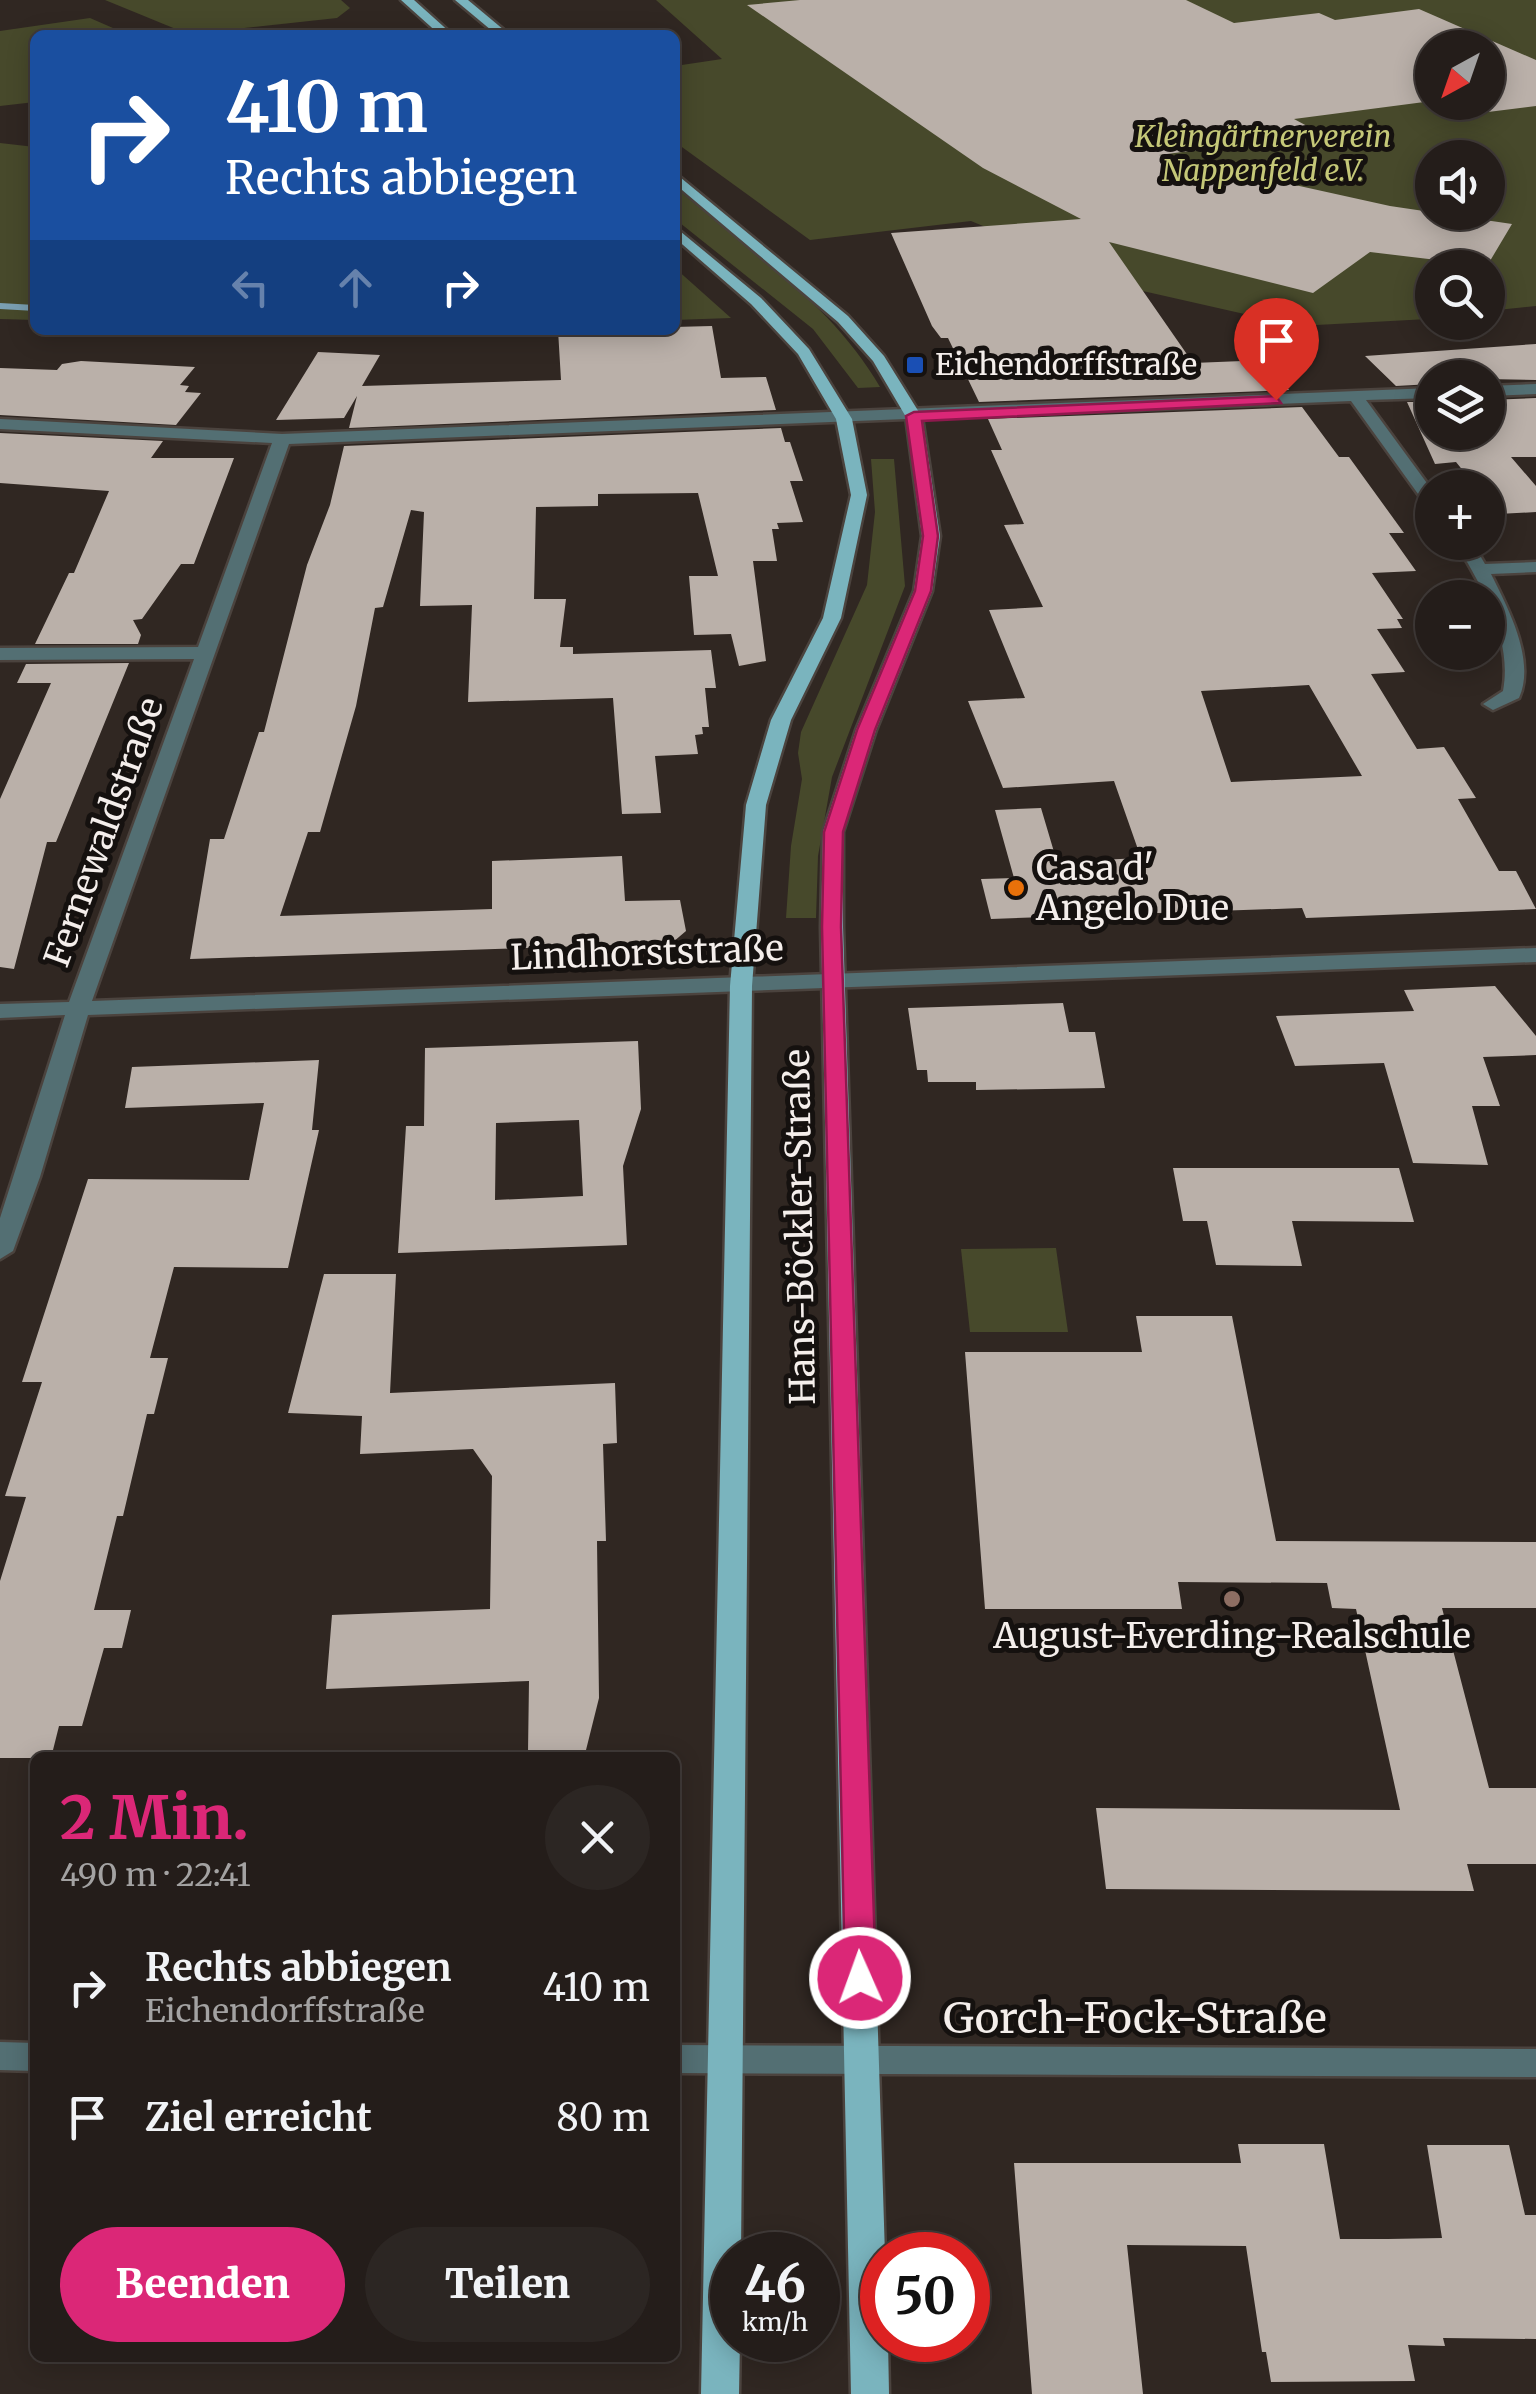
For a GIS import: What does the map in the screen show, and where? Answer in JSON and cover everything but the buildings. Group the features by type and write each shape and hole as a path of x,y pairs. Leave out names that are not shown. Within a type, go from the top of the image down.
{"main road":[{"path":"407,0 441,30"},
{"path":"462,0 498,30"},
{"name":"Hans-Böckler-Straße","path":"680,181 843,319 878,359 914,416 930,536 923,591 866,730 834,832 834,980 870,2394"},
{"name":"Hans-Böckler-Straße","path":"680,235 756,301 804,352 844,419 859,495 832,618 781,720 756,805 741,986 728,2060 720,2394"}],"street":[{"path":"1505,390 1536,389"},
{"path":"0,424 282,439 1415,394"},
{"path":"1356,396 1415,478"},
{"name":"Fernewaldstraße","path":"0,1251 28,1177 78,1008 282,439"},
{"path":"1476,560 1483,570 1518,676 1512,694 1493,704"},
{"path":"1483,570 1536,567"},
{"path":"0,654 206,654"},
{"name":"Lindhorststraße","path":"0,1011 267,998 741,986 1536,955"},
{"path":"0,2056 30,2056"},
{"name":"Gorch-Fock-Straße","path":"680,2060 862,2064 1536,2064"}],"green space":[{"path":"105,0 341,0 350,8 337,18 225,30 178,30"},
{"name":"Kleingärtnerverein Nappenfeld e.V.","path":"656,0 1536,0 1536,306 1505,309 1505,250 1415,250 1415,320 1298,326 1134,289 971,221 810,240 680,146 680,65 722,59"},
{"path":"90,18 118,30 30,30 30,103 0,106 0,31"},
{"path":"0,143 30,146 30,320 0,319"},
{"path":"680,191 813,303 838,329 880,387 858,388 813,329 680,223"},
{"path":"680,272 731,318 680,320"},
{"path":"871,459 894,459 905,586 832,777 818,856 816,918 786,918 791,846 802,779 798,753 801,732 867,585 875,512"},
{"path":"1056,1248 1068,1332 970,1332 961,1249"}],"waterway":[{"path":"0,306 30,308"}],"place":[{"name":"Eichendorffstraße","path":"915,365"},
{"name":"Casa d' Angelo Due","path":"1016,888"},
{"name":"August-Everding-Realschule","path":"1232,1599"}],"route":[{"path":"860,1978 832,927 834,832 866,730 923,591 930,536 914,416 1276,400"}]}
